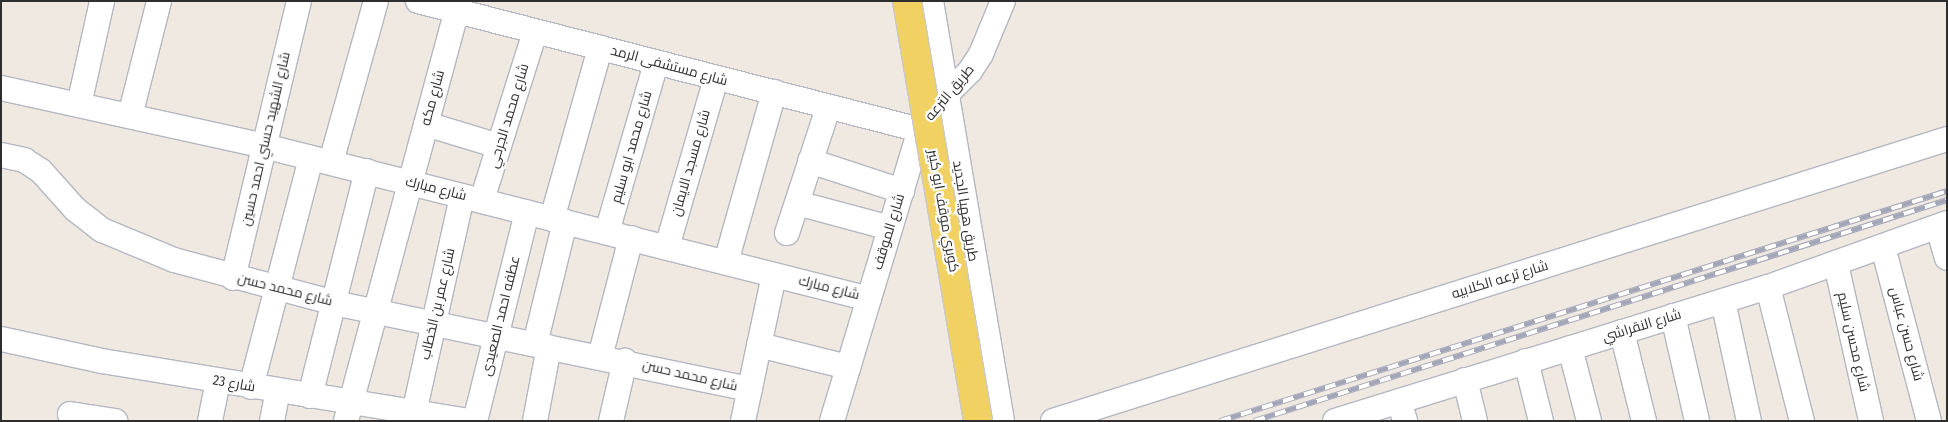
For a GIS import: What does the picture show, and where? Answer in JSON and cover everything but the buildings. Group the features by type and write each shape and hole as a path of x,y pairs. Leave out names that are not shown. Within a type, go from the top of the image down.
{"main road":[{"name":"كوبري موقف ابو كبير","path":"907,1 978,421"},
{"name":"كوبري موقف ابو كبير","path":"920,1 991,421"}],"street":[{"path":"79,105 102,1"},
{"path":"130,116 159,1"},
{"name":"شارع الشهيد حسني احمد حسين","path":"233,278 299,1"},
{"path":"251,387 276,289 376,1"},
{"name":"شارع مستشفى الرمد","path":"418,1 456,13 920,130"},
{"path":"896,1 920,130 967,421"},
{"name":"طريق ههيا الجديد","path":"931,1 976,278 1002,421"},
{"name":"طريق الترعه","path":"920,130 947,94 970,71 981,54 1003,1"},
{"name":"شارع مكه","path":"410,182 456,13"},
{"name":"شارع محمد الجرحي","path":"472,198 499,146 535,32"},
{"path":"535,421 542,346 558,220 600,48"},
{"name":"شارع محمد ابو سليم","path":"607,232 656,63"},
{"name":"شارع مسجد الايمان","path":"667,247 716,78"},
{"name":"شارع مبارك","path":"1,88 264,146 869,299"},
{"path":"726,262 774,92"},
{"path":"787,233 828,108"},
{"path":"426,124 499,146"},
{"name":"شارع الموقف","path":"832,421 920,130"},
{"name":"شارع ترعه الكلابيه","path":"1053,421 1947,139"},
{"name":"شارع محمد حسن","path":"1,155 24,160 40,171 75,209 102,230 174,260 233,278 334,303 542,346 625,361 750,389"},
{"path":"810,161 902,191"},
{"path":"310,396 367,172"},
{"path":"348,412 373,311 410,182"},
{"name":"شارع عمر بن الخطاب","path":"418,416 434,323 472,198"},
{"path":"797,203 890,228"},
{"name":"عطفه احمد الصعيدى","path":"475,421 527,212"},
{"path":"1942,225 1947,258"},
{"name":"شارع النقراشي","path":"1335,421 1402,411 1465,380 1768,287 1942,225"},
{"path":"600,357 631,238"},
{"name":"شارع حسن عباس","path":"1883,247 1929,421"},
{"name":"شارع محسن سليم","path":"1836,264 1870,421"},
{"path":"743,421 774,275"},
{"path":"1768,287 1802,421"},
{"path":"1723,301 1750,421"},
{"path":"1673,316 1697,421"},
{"path":"1622,332 1644,421"},
{"name":"شارع 23","path":"1,338 218,381 310,396 348,412 469,421"},
{"path":"760,345 848,367"},
{"path":"1570,348 1589,421"},
{"path":"611,421 625,361"},
{"path":"1526,361 1541,421"},
{"path":"1465,380 1475,421"},
{"path":"210,421 218,381"},
{"path":"272,421 278,391"},
{"path":"81,417 116,421"}],"railway":[{"path":"1220,421 1947,191"},
{"path":"1254,421 1947,200"}]}
